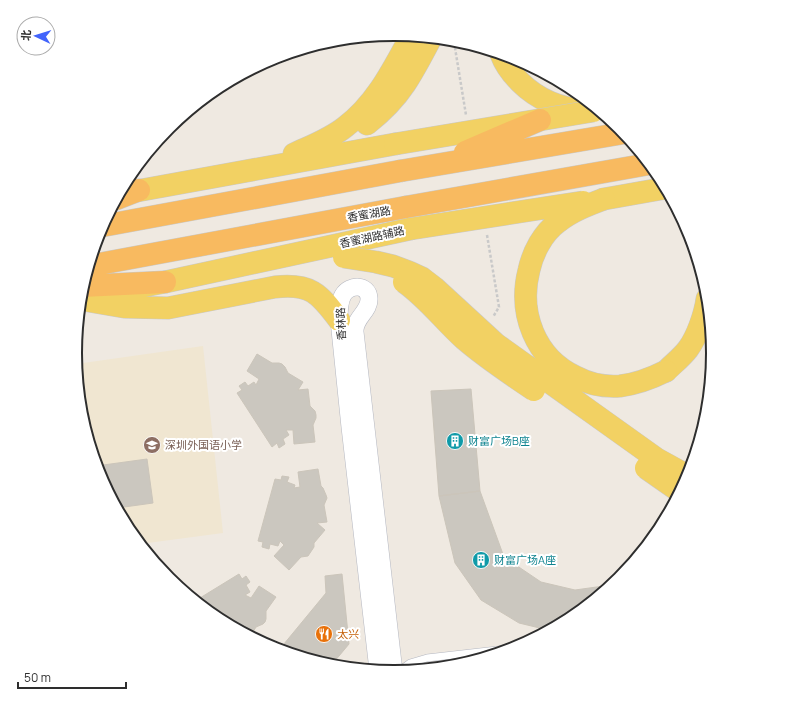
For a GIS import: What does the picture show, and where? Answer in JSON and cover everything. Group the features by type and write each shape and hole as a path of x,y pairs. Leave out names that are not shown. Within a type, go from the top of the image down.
{"highway":[{"path":"434,166 540,120"},
{"path":"109,225 400,171 617,135"},
{"name":"香蜜湖路","path":"94,265 643,165"},
{"path":"89,286 165,282"}],"main road":[{"path":"251,170 282,159 327,139 345,127 364,110 410,51 423,43"},
{"path":"304,160 335,145 358,131 376,117 393,100 405,84 410,51"},
{"path":"505,62 513,75 527,89 541,99 556,106 573,110 590,111"},
{"path":"129,192 396,144 591,112"},
{"name":"香蜜湖路辅路","path":"86,298 410,229 659,189"},
{"path":"604,199 580,208 558,222 543,238 532,259 526,280 525,301 529,321 536,340 546,355 559,367 573,376 587,382 602,386 636,384 666,371 678,360 688,348 696,334 703,313"},
{"path":"272,259 318,255 344,257 358,261 398,278 411,287 446,322 487,357 677,483"},
{"path":"86,300 124,307 168,308 275,287 299,286 321,296 339,320"}],"street":[{"name":"香林路","path":"377,664 339,320 339,309 345,292 349,289 357,287 361,288 369,295 368,307 356,323 354,332 393,665"}],"lane":[{"path":"408,664 427,658 482,652"}],"shaded area":[{"name":"深圳外国语小学","path":"203,346 223,533 146,543 123,509 105,472 98,453 87,414 82,363"}],"building":[{"path":"257,354 272,363 282,364 288,373 303,382 298,390 308,389 310,406 315,411 316,415 313,425 315,442 294,444 293,430 286,430 289,435 283,439 285,444 279,448 277,443 272,447 237,393 242,390 239,386 245,382 248,386 254,382 256,385 259,379 247,371"},
{"name":"财富广场B座","path":"471,389 480,491 439,496 431,391"},
{"path":"147,459 153,503 122,507 102,465"},
{"path":"318,469 321,486 327,498 324,505 327,522 317,523 325,530 314,543 314,547 308,556 301,557 289,570 274,556 284,545 280,541 278,546 270,544 269,549 262,547 263,542 258,541 275,479 281,480 282,476 289,477 287,482 295,485 294,488 300,487 298,472"},
{"name":"财富广场A座","path":"480,491 504,557 541,582 575,590 601,586 567,612 540,628 519,623 481,600 455,563 439,496"},
{"path":"239,574 242,579 246,576 250,582 246,585 250,592 245,595 251,598 259,586 276,597 266,611 265,622 256,627 253,632 237,623 200,598"},
{"path":"342,574 349,644 336,659 284,645 326,593 325,576"}],"place":[{"name":"财富广场B座","path":"455,441"},
{"name":"深圳外国语小学","path":"152,445"},
{"name":"财富广场A座","path":"481,560"},
{"name":"太兴","path":"324,634"}]}
